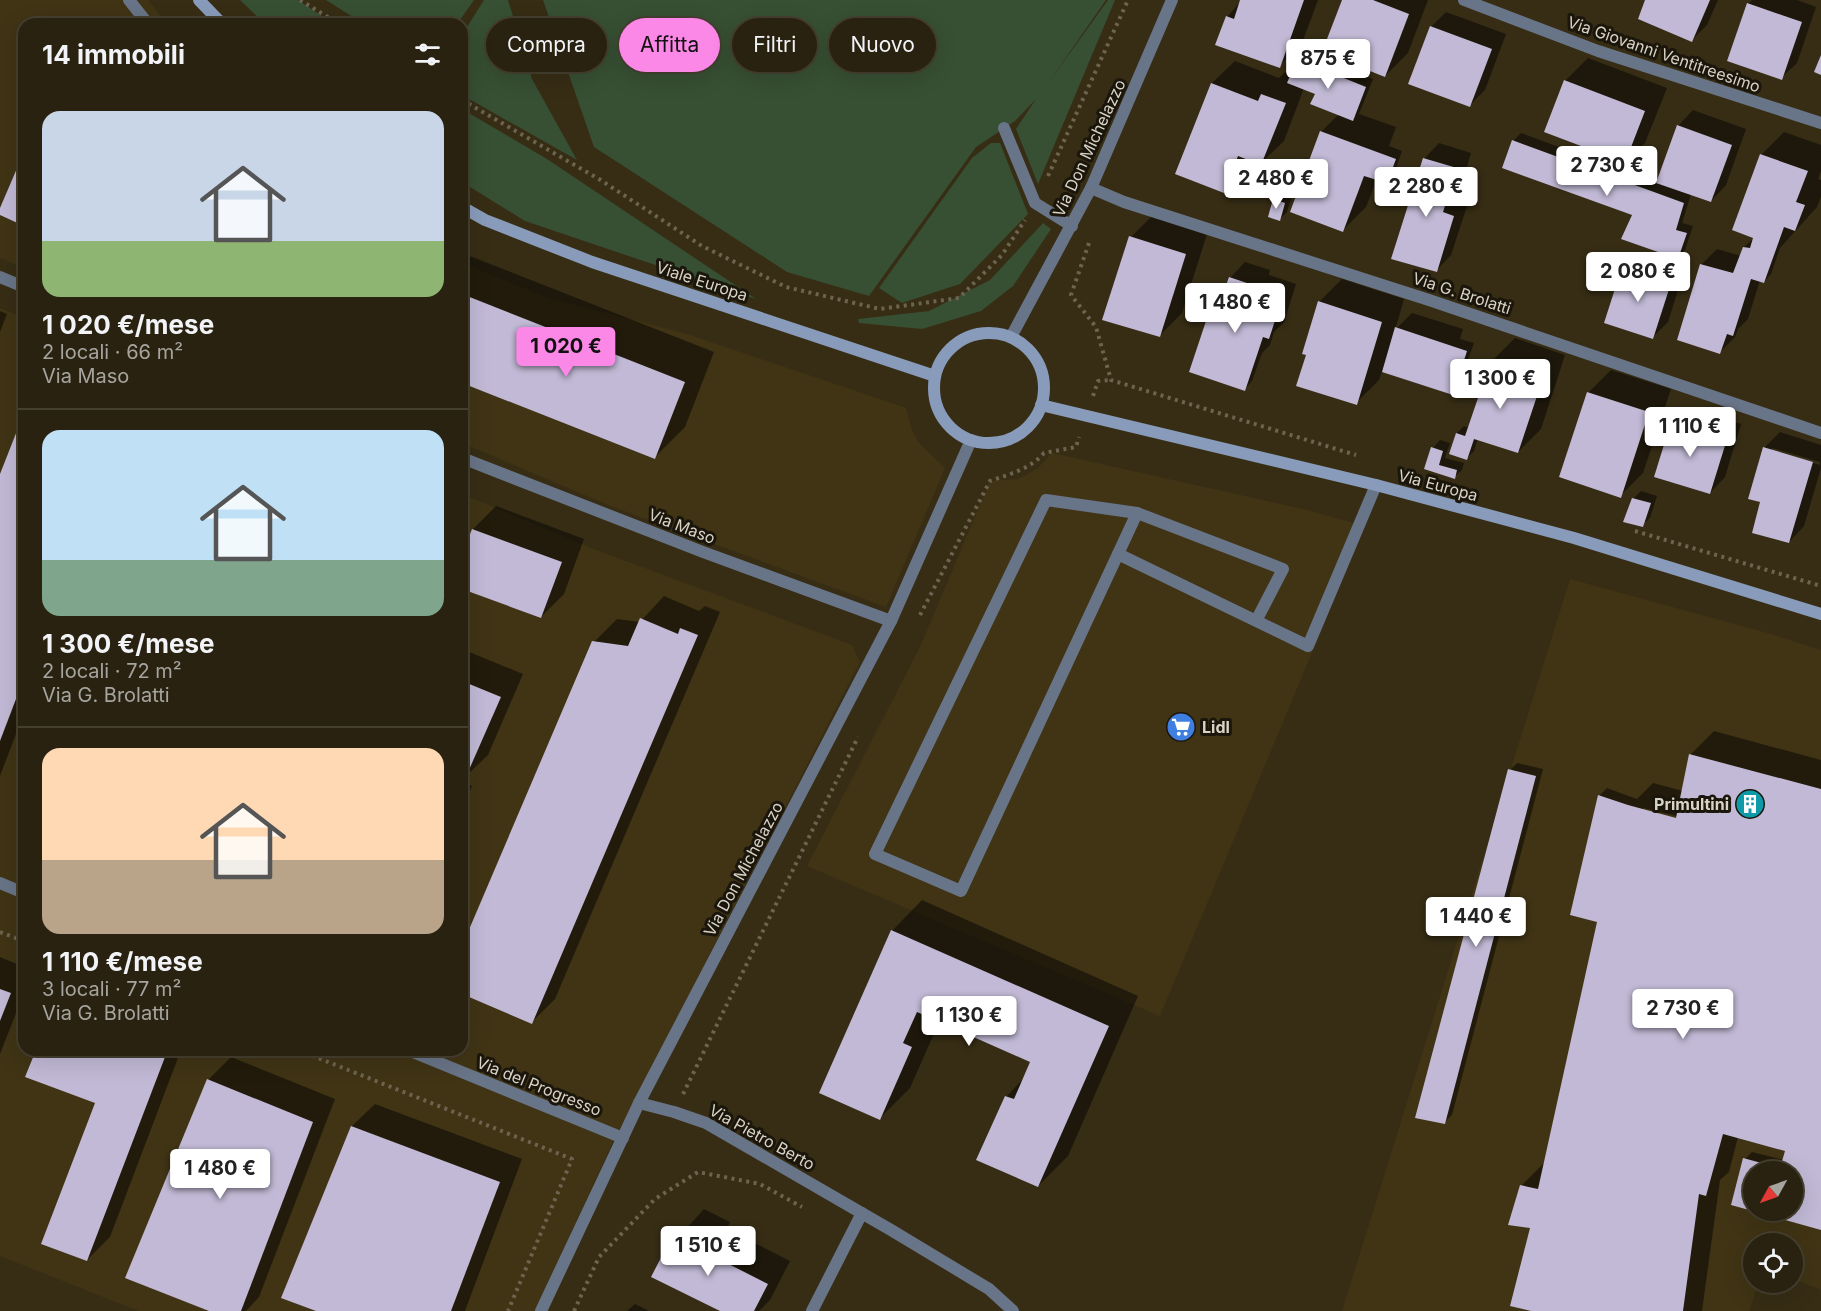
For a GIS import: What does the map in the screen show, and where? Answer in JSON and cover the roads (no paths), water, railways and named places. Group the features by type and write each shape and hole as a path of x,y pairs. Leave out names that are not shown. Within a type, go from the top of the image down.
{"main road":[{"path":"200,0 216,18"},
{"name":"Viale Europa","path":"468,210 485,220 591,262 934,376"},
{"path":"979,333 995,333 1011,337 1035,358 1042,373 1044,389 1041,405 1034,420 1021,433 1005,441 988,443 971,440 951,427 937,408 934,376 940,361 950,348 963,339 979,333"},
{"name":"Via Europa","path":"1041,405 1087,414 1376,485 1574,538 1821,614"}],"street":[{"path":"129,0 143,18"},
{"name":"Via Don Michelazzo","path":"1011,337 1091,188 1172,0"},
{"name":"Via Giovanni Ventitreesimo","path":"1464,0 1598,51 1821,123"},
{"path":"1004,128 1035,203 1072,226"},
{"name":"Via G. Brolatti","path":"1091,188 1124,202 1430,300 1821,433"},
{"path":"0,278 18,285"},
{"name":"Via Don Michelazzo","path":"541,1311 639,1103 891,621 971,440"},
{"name":"Via Maso","path":"468,460 703,552 891,621"},
{"path":"1118,554 1308,646 1376,485"},
{"path":"1137,513 961,891 875,854 1046,500 1137,513 1283,569 1256,621"},
{"path":"0,883 18,890"},
{"name":"Via del Progresso","path":"423,1056 623,1138"},
{"name":"Via Pietro Berto","path":"639,1103 706,1123 989,1289 1012,1311"},
{"path":"812,1311 862,1214"}],"place":[{"name":"Lidl","path":"1181,727"},
{"name":"Primultini","path":"1750,804"}]}
